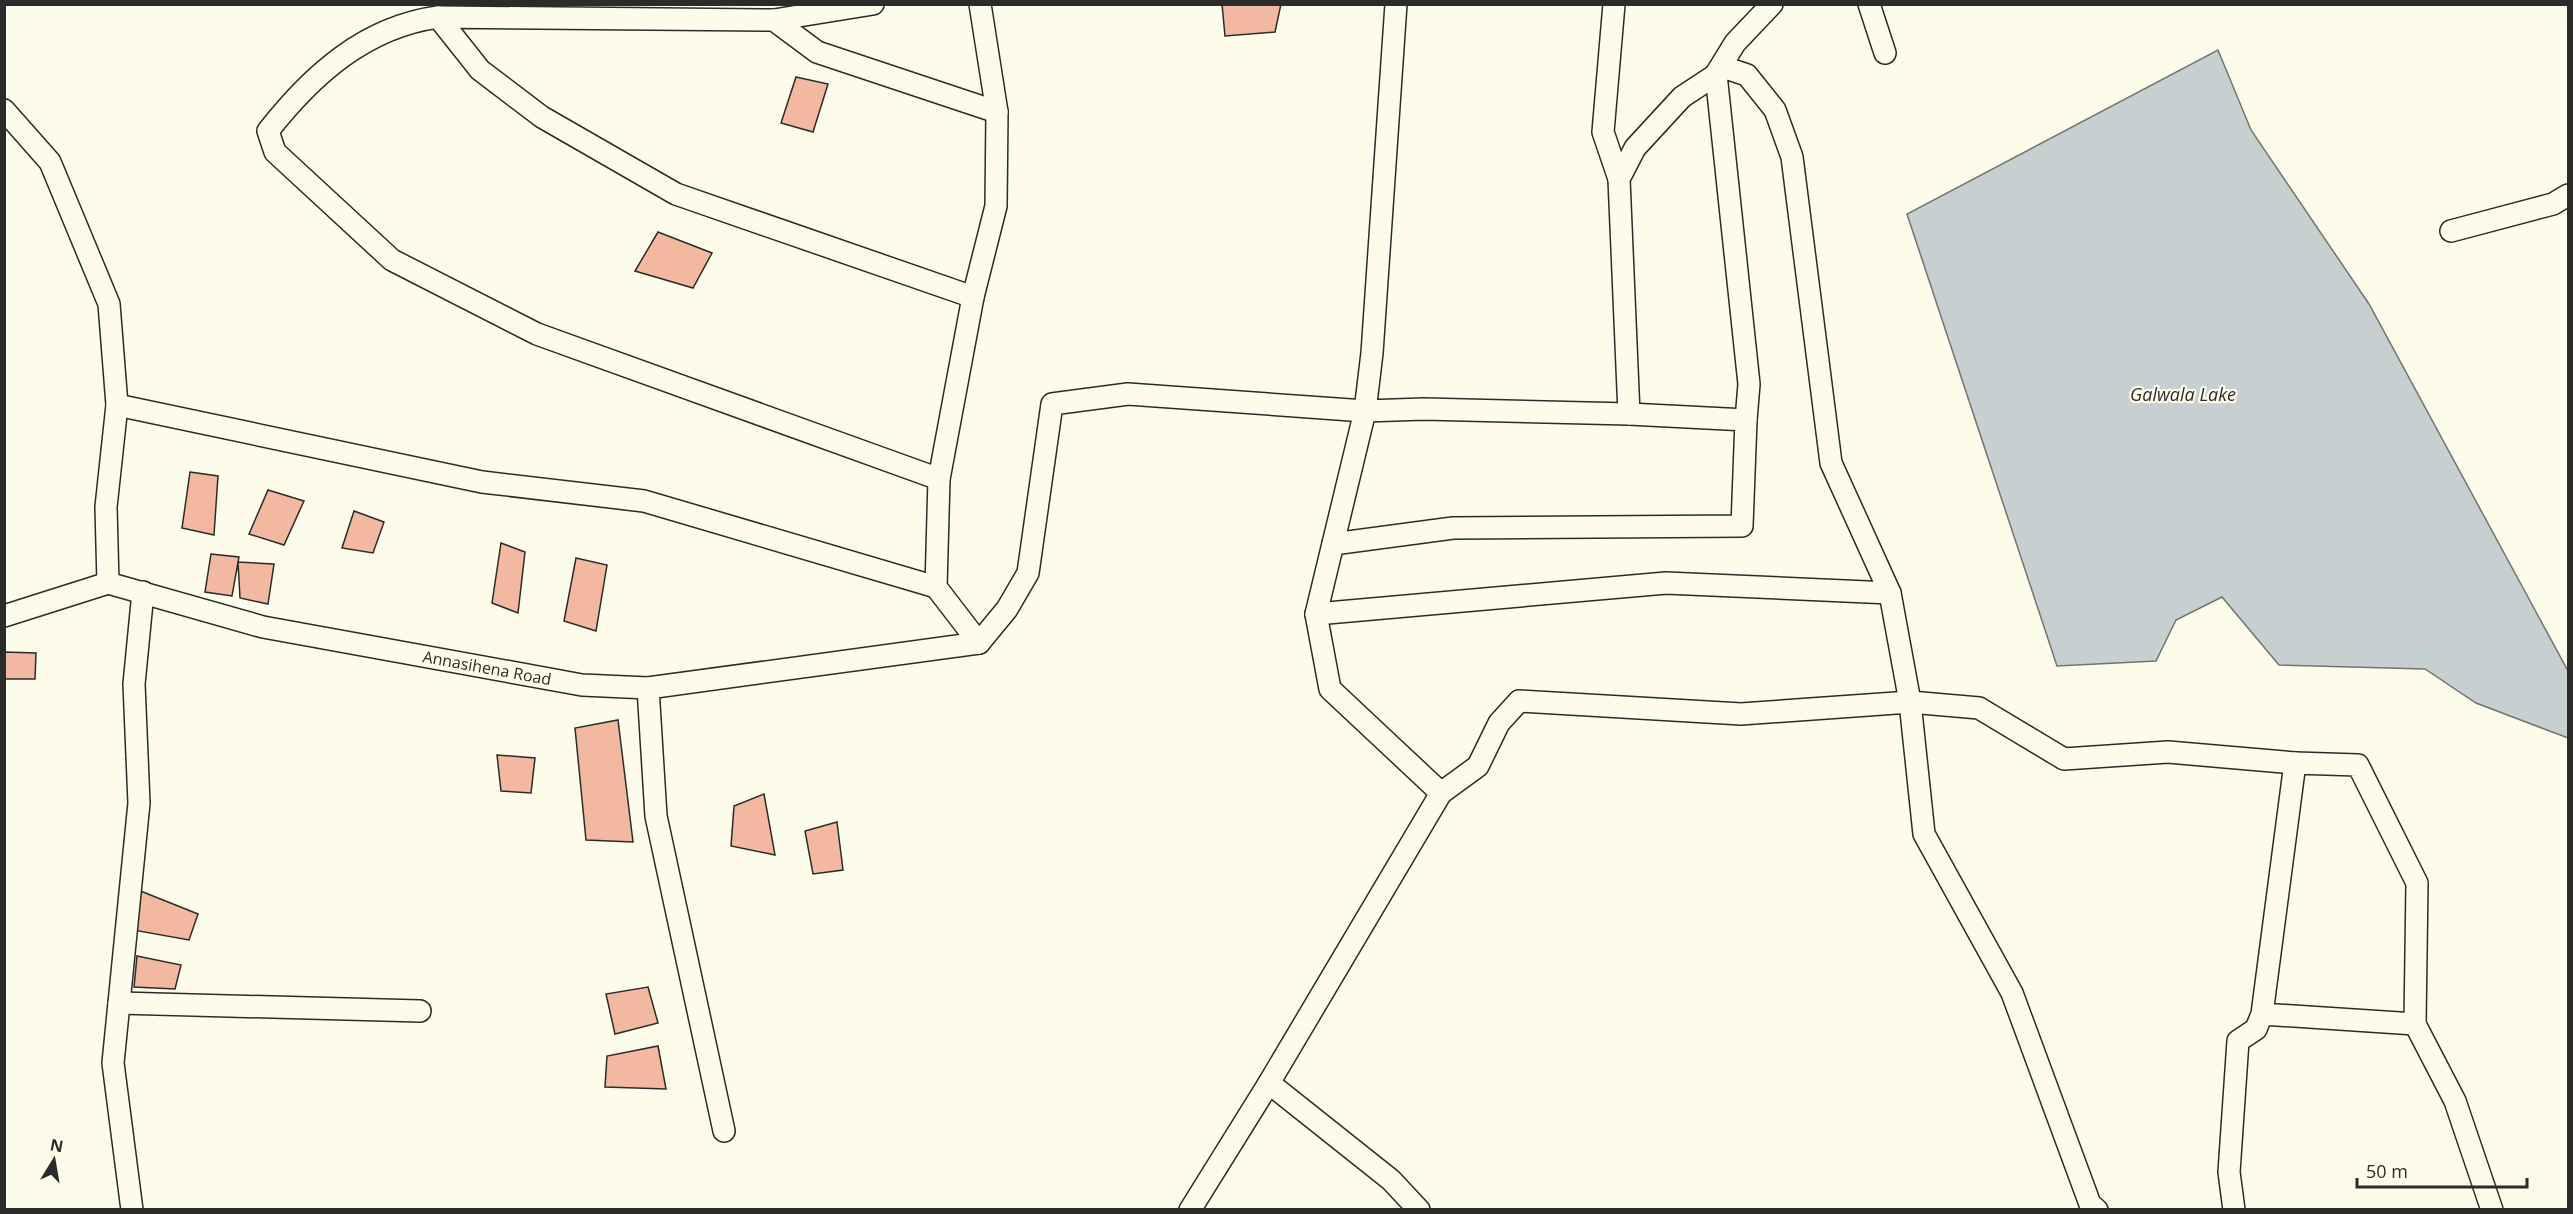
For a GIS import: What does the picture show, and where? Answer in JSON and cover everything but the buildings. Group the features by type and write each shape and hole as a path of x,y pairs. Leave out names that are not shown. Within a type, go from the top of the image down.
{"street":[{"path":"873,4 774,20 438,17 411,21 356,46 297,95 268,131 275,152 392,260 537,334 939,479"},
{"path":"936,587 939,479 973,297 996,206 997,112 980,4"},
{"path":"1396,4 1372,353 1365,411 1316,614 1330,689 1441,793"},
{"path":"1614,4 1603,132 1619,179 1629,414"},
{"path":"1333,544 1454,528 1742,526 1749,384 1716,74 1735,43 1772,4"},
{"path":"1869,4 1885,53"},
{"path":"438,17 480,70 542,117 676,194 973,297"},
{"path":"774,20 817,52 997,112"},
{"path":"1619,179 1635,148 1682,97 1726,68 1748,75 1776,110 1792,157 1831,463 1890,593 1910,702 1924,834 2012,993 2090,1204 2097,1209"},
{"path":"4,110 50,162 109,304 117,405 106,507 108,583 4,616"},
{"path":"2451,231 2553,204 2568,195"},
{"path":"117,405 482,482 644,501 936,587 980,643 1007,609 1028,573 1052,404 1128,394 1365,411 1629,414 1746,420"},
{"name":"Annasihena Road","path":"108,583 263,627 582,685 648,688 980,643"},
{"path":"1316,614 1666,583 1890,593"},
{"path":"132,1209 113,1063 139,803 134,684 143,592"},
{"path":"648,688 656,816 724,1131"},
{"path":"1190,1209 1269,1083 1441,793 1478,765 1499,723 1519,701 1742,714 1910,702 1979,708 2064,759 2168,752 2295,763 2358,765 2417,883 2415,1024 2455,1101 2492,1209"},
{"path":"2234,1209 2229,1172 2238,1041 2256,1029 2262,1014 2295,763"},
{"path":"119,1003 420,1011"},
{"path":"2262,1014 2415,1024"},
{"path":"1269,1083 1391,1179 1419,1209"}],"water":[{"name":"Galwala Lake","path":"2218,50 2251,130 2369,304 2568,671 2568,738 2476,703 2425,669 2279,665 2222,597 2176,620 2156,661 2057,666 1907,214"}]}
